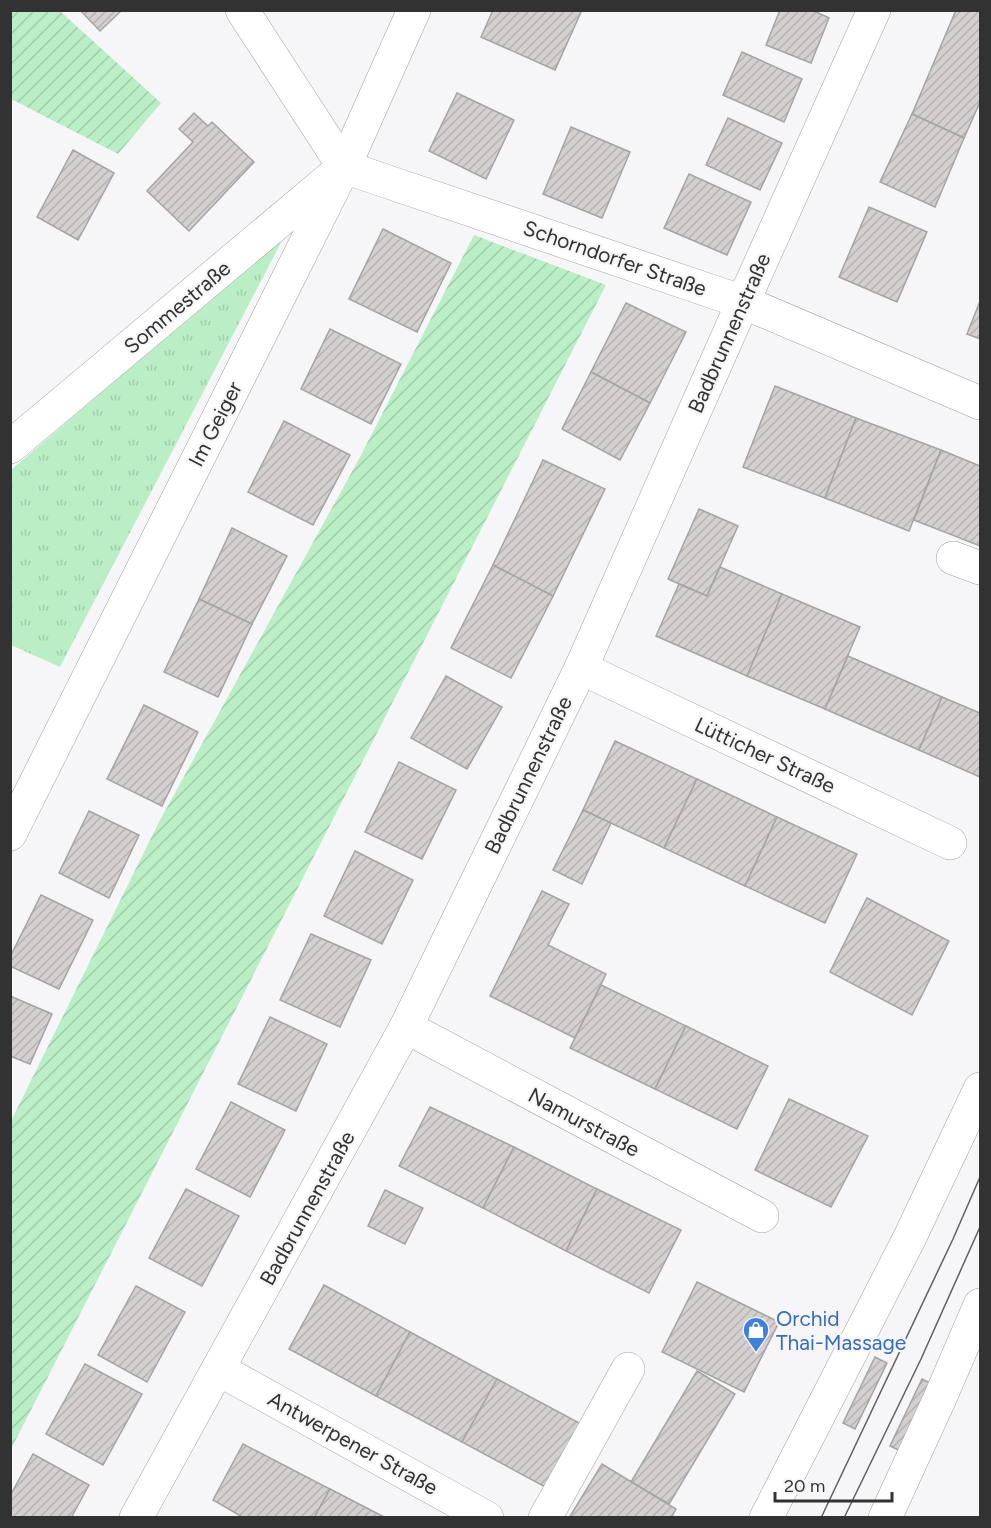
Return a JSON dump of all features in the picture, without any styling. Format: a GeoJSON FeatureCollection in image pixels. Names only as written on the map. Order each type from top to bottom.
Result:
{"type":"FeatureCollection","features":[{"type":"Feature","properties":{"kind":"street"},"geometry":{"type":"LineString","coordinates":[[242,10],[344,167]]}},
{"type":"Feature","properties":{"kind":"street","name":"Im Geiger"},"geometry":{"type":"LineString","coordinates":[[10,834],[344,167],[414,10]]}},
{"type":"Feature","properties":{"kind":"street","name":"Badbrunnenstraße"},"geometry":{"type":"LineString","coordinates":[[136,1518],[406,1027],[581,668],[874,10]]}},
{"type":"Feature","properties":{"kind":"street","name":"Schorndorfer Straße"},"geometry":{"type":"LineString","coordinates":[[344,167],[743,302],[981,403]]}},
{"type":"Feature","properties":{"kind":"street","name":"Sommestraße"},"geometry":{"type":"LineString","coordinates":[[10,447],[344,167]]}},
{"type":"Feature","properties":{"kind":"street","name":"Lütticher Straße"},"geometry":{"type":"LineString","coordinates":[[581,668],[950,843]]}},
{"type":"Feature","properties":{"kind":"street","name":"Namurstraße"},"geometry":{"type":"LineString","coordinates":[[406,1027],[762,1216]]}},
{"type":"Feature","properties":{"kind":"street"},"geometry":{"type":"LineString","coordinates":[[766,1518],[910,1237],[981,1089]]}},
{"type":"Feature","properties":{"kind":"street"},"geometry":{"type":"LineString","coordinates":[[885,1518],[981,1305]]}},
{"type":"Feature","properties":{"kind":"street","name":"Antwerpener Straße"},"geometry":{"type":"LineString","coordinates":[[218,1369],[487,1518]]}},
{"type":"Feature","properties":{"kind":"street"},"geometry":{"type":"LineString","coordinates":[[545,1518],[628,1369]]}},
{"type":"Feature","properties":{"kind":"green space"},"geometry":{"type":"Polygon","coordinates":[[[10,11],[60,11],[161,103],[118,154],[11,99],[10,11]]]}},
{"type":"Feature","properties":{"kind":"green space"},"geometry":{"type":"Polygon","coordinates":[[[286,233],[60,667],[11,645],[10,471],[286,233]]]}},
{"type":"Feature","properties":{"kind":"green space"},"geometry":{"type":"Polygon","coordinates":[[[474,235],[606,285],[11,1449],[11,1121],[159,822],[360,457],[474,235]]]}},
{"type":"Feature","properties":{"kind":"building"},"geometry":{"type":"Polygon","coordinates":[[[80,10],[122,10],[100,31],[80,10]]]}},
{"type":"Feature","properties":{"kind":"building"},"geometry":{"type":"Polygon","coordinates":[[[493,10],[582,10],[555,70],[481,37],[493,10]]]}},
{"type":"Feature","properties":{"kind":"building"},"geometry":{"type":"Polygon","coordinates":[[[780,10],[812,10],[829,18],[811,63],[766,45],[780,10]]]}},
{"type":"Feature","properties":{"kind":"building"},"geometry":{"type":"Polygon","coordinates":[[[956,10],[980,11],[980,102],[964,138],[912,114],[956,10]]]}},
{"type":"Feature","properties":{"kind":"building"},"geometry":{"type":"Polygon","coordinates":[[[742,52],[802,79],[784,122],[723,95],[742,52]]]}},
{"type":"Feature","properties":{"kind":"building"},"geometry":{"type":"Polygon","coordinates":[[[457,93],[514,120],[486,179],[429,151],[457,93]]]}},
{"type":"Feature","properties":{"kind":"building"},"geometry":{"type":"Polygon","coordinates":[[[194,113],[208,126],[212,122],[254,162],[189,231],[147,191],[193,142],[179,129],[194,113]]]}},
{"type":"Feature","properties":{"kind":"building"},"geometry":{"type":"Polygon","coordinates":[[[912,114],[964,138],[935,207],[880,182],[912,114]]]}},
{"type":"Feature","properties":{"kind":"building"},"geometry":{"type":"Polygon","coordinates":[[[728,118],[782,143],[760,190],[706,165],[728,118]]]}},
{"type":"Feature","properties":{"kind":"building"},"geometry":{"type":"Polygon","coordinates":[[[571,127],[630,152],[602,218],[543,194],[571,127]]]}},
{"type":"Feature","properties":{"kind":"building"},"geometry":{"type":"Polygon","coordinates":[[[73,150],[114,173],[78,240],[37,217],[73,150]]]}},
{"type":"Feature","properties":{"kind":"building"},"geometry":{"type":"Polygon","coordinates":[[[689,174],[751,202],[727,255],[664,228],[689,174]]]}},
{"type":"Feature","properties":{"kind":"building"},"geometry":{"type":"Polygon","coordinates":[[[869,207],[927,232],[897,302],[839,277],[869,207]]]}},
{"type":"Feature","properties":{"kind":"building"},"geometry":{"type":"Polygon","coordinates":[[[383,229],[451,263],[417,332],[349,299],[383,229]]]}},
{"type":"Feature","properties":{"kind":"building"},"geometry":{"type":"Polygon","coordinates":[[[980,301],[980,339],[967,334],[980,301]]]}},
{"type":"Feature","properties":{"kind":"building"},"geometry":{"type":"Polygon","coordinates":[[[626,303],[686,332],[650,403],[591,372],[626,303]]]}},
{"type":"Feature","properties":{"kind":"building"},"geometry":{"type":"Polygon","coordinates":[[[330,329],[401,364],[371,424],[301,389],[330,329]]]}},
{"type":"Feature","properties":{"kind":"building"},"geometry":{"type":"Polygon","coordinates":[[[591,372],[650,403],[620,460],[562,429],[591,372]]]}},
{"type":"Feature","properties":{"kind":"building"},"geometry":{"type":"Polygon","coordinates":[[[775,386],[856,418],[825,498],[743,467],[775,386]]]}},
{"type":"Feature","properties":{"kind":"building"},"geometry":{"type":"Polygon","coordinates":[[[856,418],[941,450],[909,531],[825,498],[856,418]]]}},
{"type":"Feature","properties":{"kind":"building"},"geometry":{"type":"Polygon","coordinates":[[[284,421],[350,455],[313,525],[248,492],[284,421]]]}},
{"type":"Feature","properties":{"kind":"building"},"geometry":{"type":"Polygon","coordinates":[[[941,450],[980,466],[980,546],[914,520],[941,450]]]}},
{"type":"Feature","properties":{"kind":"building"},"geometry":{"type":"Polygon","coordinates":[[[543,460],[605,489],[553,596],[493,565],[543,460]]]}},
{"type":"Feature","properties":{"kind":"building"},"geometry":{"type":"Polygon","coordinates":[[[699,509],[738,526],[707,596],[668,579],[699,509]]]}},
{"type":"Feature","properties":{"kind":"building"},"geometry":{"type":"Polygon","coordinates":[[[232,528],[287,556],[252,624],[199,599],[232,528]]]}},
{"type":"Feature","properties":{"kind":"building"},"geometry":{"type":"Polygon","coordinates":[[[493,565],[553,596],[511,678],[451,648],[493,565]]]}},
{"type":"Feature","properties":{"kind":"building"},"geometry":{"type":"Polygon","coordinates":[[[720,567],[782,594],[747,676],[656,636],[679,584],[707,596],[720,567]]]}},
{"type":"Feature","properties":{"kind":"building"},"geometry":{"type":"Polygon","coordinates":[[[782,594],[860,627],[825,709],[747,676],[782,594]]]}},
{"type":"Feature","properties":{"kind":"building"},"geometry":{"type":"Polygon","coordinates":[[[199,599],[252,624],[218,697],[164,672],[199,599]]]}},
{"type":"Feature","properties":{"kind":"building"},"geometry":{"type":"Polygon","coordinates":[[[848,656],[942,697],[919,750],[825,709],[848,656]]]}},
{"type":"Feature","properties":{"kind":"building"},"geometry":{"type":"Polygon","coordinates":[[[446,676],[502,707],[467,769],[411,738],[446,676]]]}},
{"type":"Feature","properties":{"kind":"building"},"geometry":{"type":"Polygon","coordinates":[[[942,697],[980,713],[980,777],[919,750],[942,697]]]}},
{"type":"Feature","properties":{"kind":"building"},"geometry":{"type":"Polygon","coordinates":[[[144,705],[198,732],[162,806],[107,779],[144,705]]]}},
{"type":"Feature","properties":{"kind":"building"},"geometry":{"type":"Polygon","coordinates":[[[615,741],[697,779],[664,848],[583,810],[615,741]]]}},
{"type":"Feature","properties":{"kind":"building"},"geometry":{"type":"Polygon","coordinates":[[[399,762],[456,790],[422,859],[365,832],[399,762]]]}},
{"type":"Feature","properties":{"kind":"building"},"geometry":{"type":"Polygon","coordinates":[[[697,779],[777,817],[745,886],[664,848],[697,779]]]}},
{"type":"Feature","properties":{"kind":"building"},"geometry":{"type":"Polygon","coordinates":[[[583,810],[611,823],[582,884],[553,870],[583,810]]]}},
{"type":"Feature","properties":{"kind":"building"},"geometry":{"type":"Polygon","coordinates":[[[89,811],[139,835],[109,898],[59,873],[89,811]]]}},
{"type":"Feature","properties":{"kind":"building"},"geometry":{"type":"Polygon","coordinates":[[[777,817],[857,854],[825,923],[745,886],[777,817]]]}},
{"type":"Feature","properties":{"kind":"building"},"geometry":{"type":"Polygon","coordinates":[[[355,851],[413,880],[382,944],[324,916],[355,851]]]}},
{"type":"Feature","properties":{"kind":"building"},"geometry":{"type":"Polygon","coordinates":[[[542,891],[569,904],[548,945],[606,974],[575,1038],[490,996],[542,891]]]}},
{"type":"Feature","properties":{"kind":"building"},"geometry":{"type":"Polygon","coordinates":[[[41,895],[93,920],[59,989],[10,966],[10,957],[41,895]]]}},
{"type":"Feature","properties":{"kind":"building"},"geometry":{"type":"Polygon","coordinates":[[[867,898],[949,941],[912,1015],[830,972],[867,898]]]}},
{"type":"Feature","properties":{"kind":"building"},"geometry":{"type":"Polygon","coordinates":[[[311,934],[371,960],[340,1027],[280,1000],[311,934]]]}},
{"type":"Feature","properties":{"kind":"building"},"geometry":{"type":"Polygon","coordinates":[[[601,985],[686,1026],[655,1089],[570,1048],[601,985]]]}},
{"type":"Feature","properties":{"kind":"building"},"geometry":{"type":"Polygon","coordinates":[[[10,996],[52,1014],[30,1064],[10,1056],[10,996]]]}},
{"type":"Feature","properties":{"kind":"building"},"geometry":{"type":"Polygon","coordinates":[[[270,1017],[327,1044],[296,1111],[238,1084],[270,1017]]]}},
{"type":"Feature","properties":{"kind":"building"},"geometry":{"type":"Polygon","coordinates":[[[686,1026],[768,1066],[737,1129],[655,1089],[686,1026]]]}},
{"type":"Feature","properties":{"kind":"building"},"geometry":{"type":"Polygon","coordinates":[[[789,1099],[868,1136],[831,1207],[755,1170],[789,1099]]]}},
{"type":"Feature","properties":{"kind":"building"},"geometry":{"type":"Polygon","coordinates":[[[231,1102],[285,1130],[250,1197],[196,1169],[231,1102]]]}},
{"type":"Feature","properties":{"kind":"building"},"geometry":{"type":"Polygon","coordinates":[[[430,1107],[514,1147],[483,1208],[399,1166],[430,1107]]]}},
{"type":"Feature","properties":{"kind":"building"},"geometry":{"type":"Polygon","coordinates":[[[514,1147],[597,1189],[566,1251],[483,1208],[514,1147]]]}},
{"type":"Feature","properties":{"kind":"building"},"geometry":{"type":"Polygon","coordinates":[[[186,1189],[239,1216],[202,1286],[149,1258],[186,1189]]]}},
{"type":"Feature","properties":{"kind":"building"},"geometry":{"type":"Polygon","coordinates":[[[597,1189],[681,1230],[649,1293],[566,1251],[597,1189]]]}},
{"type":"Feature","properties":{"kind":"building"},"geometry":{"type":"Polygon","coordinates":[[[385,1190],[423,1208],[405,1244],[368,1226],[385,1190]]]}},
{"type":"Feature","properties":{"kind":"building"},"geometry":{"type":"Polygon","coordinates":[[[697,1282],[779,1322],[744,1392],[662,1352],[697,1282]]]}},
{"type":"Feature","properties":{"kind":"building"},"geometry":{"type":"Polygon","coordinates":[[[324,1285],[410,1332],[376,1396],[289,1349],[324,1285]]]}},
{"type":"Feature","properties":{"kind":"building"},"geometry":{"type":"Polygon","coordinates":[[[136,1286],[185,1312],[147,1382],[98,1355],[136,1286]]]}},
{"type":"Feature","properties":{"kind":"building"},"geometry":{"type":"Polygon","coordinates":[[[410,1332],[497,1379],[462,1442],[376,1396],[410,1332]]]}},
{"type":"Feature","properties":{"kind":"building"},"geometry":{"type":"Polygon","coordinates":[[[875,1357],[887,1363],[855,1429],[843,1423],[875,1357]]]}},
{"type":"Feature","properties":{"kind":"building"},"geometry":{"type":"Polygon","coordinates":[[[85,1364],[142,1394],[103,1465],[46,1434],[85,1364]]]}},
{"type":"Feature","properties":{"kind":"building"},"geometry":{"type":"Polygon","coordinates":[[[697,1371],[735,1394],[669,1504],[631,1482],[697,1371]]]}},
{"type":"Feature","properties":{"kind":"building"},"geometry":{"type":"Polygon","coordinates":[[[497,1379],[583,1425],[549,1489],[462,1442],[497,1379]]]}},
{"type":"Feature","properties":{"kind":"building"},"geometry":{"type":"Polygon","coordinates":[[[922,1379],[934,1385],[902,1452],[890,1446],[922,1379]]]}},
{"type":"Feature","properties":{"kind":"building"},"geometry":{"type":"Polygon","coordinates":[[[243,1444],[330,1489],[314,1518],[244,1518],[213,1500],[243,1444]]]}},
{"type":"Feature","properties":{"kind":"building"},"geometry":{"type":"Polygon","coordinates":[[[33,1454],[89,1485],[71,1518],[10,1518],[10,1496],[33,1454]]]}},
{"type":"Feature","properties":{"kind":"building"},"geometry":{"type":"Polygon","coordinates":[[[602,1464],[676,1509],[671,1518],[569,1518],[602,1464]]]}},
{"type":"Feature","properties":{"kind":"building"},"geometry":{"type":"Polygon","coordinates":[[[330,1489],[386,1518],[314,1518],[330,1489]]]}},
{"type":"Feature","properties":{"kind":"tram line"},"geometry":{"type":"LineString","coordinates":[[821,1518],[980,1177]]}},
{"type":"Feature","properties":{"kind":"tram line"},"geometry":{"type":"LineString","coordinates":[[844,1518],[921,1359],[980,1227]]}},
{"type":"Feature","properties":{"kind":"place","name":"Orchid Thai-Massage"},"geometry":{"type":"Point","coordinates":[756,1353]}}]}
